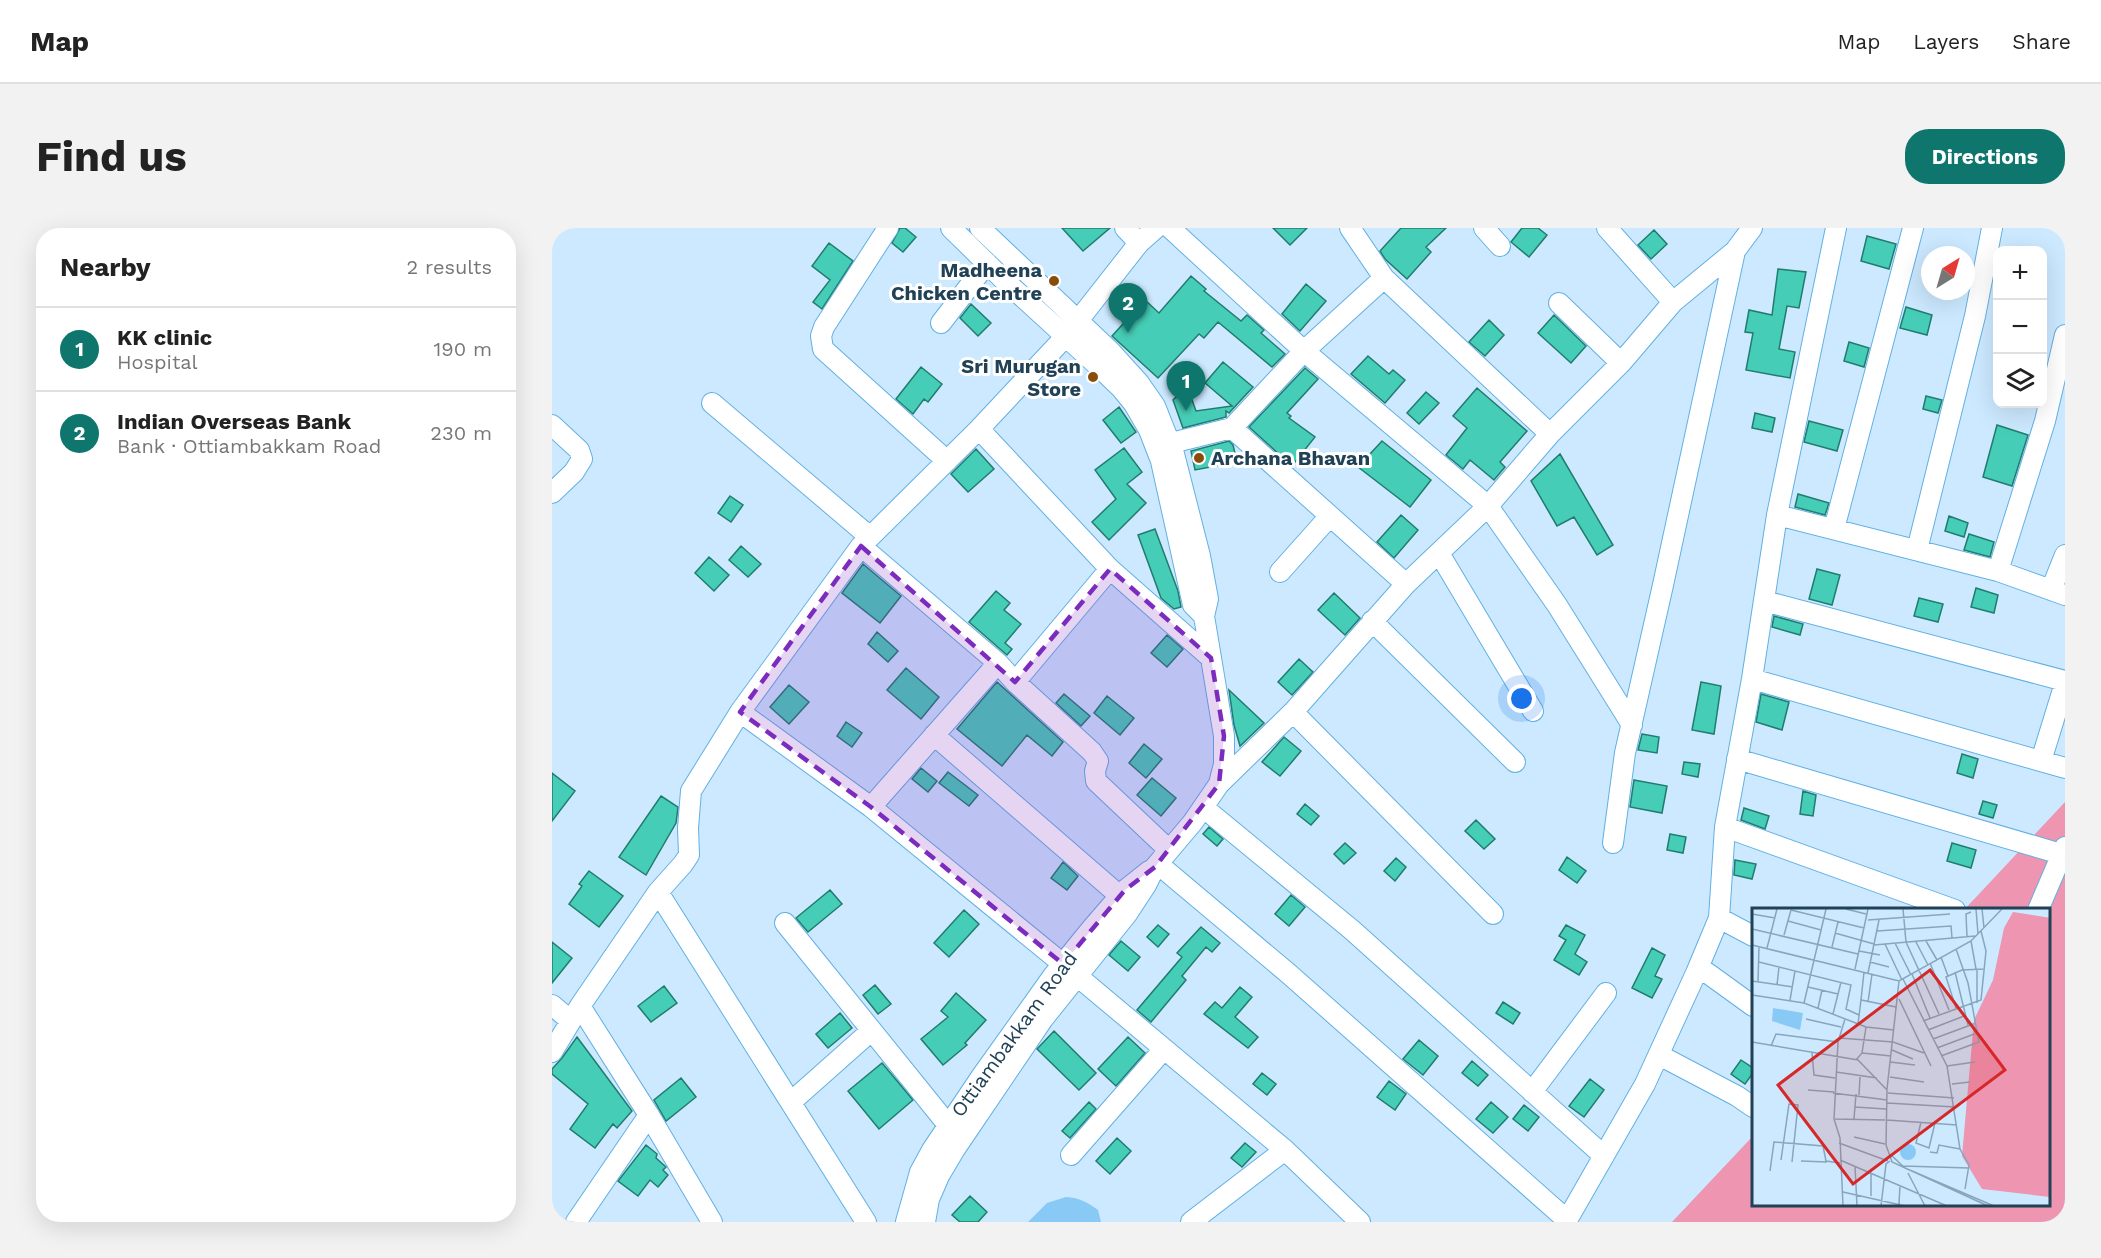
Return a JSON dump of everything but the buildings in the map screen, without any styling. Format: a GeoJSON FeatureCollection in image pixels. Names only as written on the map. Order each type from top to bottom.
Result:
{"type":"FeatureCollection","features":[{"type":"Feature","properties":{"kind":"street"},"geometry":{"type":"LineString","coordinates":[[888,228],[824,327],[821,336],[823,349],[946,461]]}},
{"type":"Feature","properties":{"kind":"street","name":"Ottiambakkam Road"},"geometry":{"type":"LineString","coordinates":[[906,1222],[920,1172],[948,1125],[1070,970],[1120,896],[1160,860],[1204,808],[1219,784],[1224,764],[1224,736],[1204,616],[1208,599],[1204,578],[1185,496],[1163,446],[1155,406],[1139,383],[1110,351],[1072,328],[987,263],[951,228]]}},
{"type":"Feature","properties":{"kind":"street","name":"Ottiambakkam Road"},"geometry":{"type":"LineString","coordinates":[[980,228],[1072,328]]}},
{"type":"Feature","properties":{"kind":"street"},"geometry":{"type":"LineString","coordinates":[[1125,228],[1140,243]]}},
{"type":"Feature","properties":{"kind":"street"},"geometry":{"type":"LineString","coordinates":[[552,1052],[575,1014],[658,892],[689,855],[688,828],[691,791],[740,712],[866,542],[979,429],[1072,328],[1140,243],[1156,228]]}},
{"type":"Feature","properties":{"kind":"street"},"geometry":{"type":"LineString","coordinates":[[1170,228],[1304,351],[1488,506],[1557,605],[1632,725]]}},
{"type":"Feature","properties":{"kind":"street"},"geometry":{"type":"LineString","coordinates":[[1350,228],[1384,278],[1550,434]]}},
{"type":"Feature","properties":{"kind":"street"},"geometry":{"type":"LineString","coordinates":[[1484,228],[1500,246]]}},
{"type":"Feature","properties":{"kind":"street"},"geometry":{"type":"LineString","coordinates":[[1607,228],[1673,302]]}},
{"type":"Feature","properties":{"kind":"street"},"geometry":{"type":"LineString","coordinates":[[1219,784],[1293,712],[1406,584],[1488,506],[1550,434],[1621,363],[1673,302],[1735,251],[1752,228]]}},
{"type":"Feature","properties":{"kind":"street"},"geometry":{"type":"LineString","coordinates":[[712,403],[998,663],[1015,682],[1092,752],[1098,761],[1095,771],[1096,781],[1160,860],[1567,1221],[1645,1084],[1719,918],[1725,828],[1752,679],[1777,515],[1836,228]]}},
{"type":"Feature","properties":{"kind":"street"},"geometry":{"type":"LineString","coordinates":[[1833,529],[1913,228]]}},
{"type":"Feature","properties":{"kind":"street"},"geometry":{"type":"LineString","coordinates":[[1917,550],[1976,316],[1992,228]]}},
{"type":"Feature","properties":{"kind":"street"},"geometry":{"type":"LineString","coordinates":[[1613,843],[1624,753],[1735,251]]}},
{"type":"Feature","properties":{"kind":"street"},"geometry":{"type":"LineString","coordinates":[[941,323],[987,263]]}},
{"type":"Feature","properties":{"kind":"street"},"geometry":{"type":"LineString","coordinates":[[1163,446],[1232,428],[1304,351],[1384,278]]}},
{"type":"Feature","properties":{"kind":"street"},"geometry":{"type":"LineString","coordinates":[[1559,303],[1621,363]]}},
{"type":"Feature","properties":{"kind":"street"},"geometry":{"type":"LineString","coordinates":[[1998,572],[2045,422],[2065,335]]}},
{"type":"Feature","properties":{"kind":"street"},"geometry":{"type":"LineString","coordinates":[[552,425],[579,450],[582,459],[574,472],[552,493]]}},
{"type":"Feature","properties":{"kind":"street"},"geometry":{"type":"LineString","coordinates":[[1232,428],[1406,584]]}},
{"type":"Feature","properties":{"kind":"street"},"geometry":{"type":"LineString","coordinates":[[979,429],[1110,569],[1211,658]]}},
{"type":"Feature","properties":{"kind":"street"},"geometry":{"type":"LineString","coordinates":[[1777,515],[1998,572],[2058,592],[2065,555]]}},
{"type":"Feature","properties":{"kind":"street"},"geometry":{"type":"LineString","coordinates":[[1280,572],[1330,516]]}},
{"type":"Feature","properties":{"kind":"street"},"geometry":{"type":"LineString","coordinates":[[1439,553],[1533,711]]}},
{"type":"Feature","properties":{"kind":"street"},"geometry":{"type":"LineString","coordinates":[[1015,682],[1110,569]]}},
{"type":"Feature","properties":{"kind":"street"},"geometry":{"type":"LineString","coordinates":[[1764,601],[2065,682],[2041,761]]}},
{"type":"Feature","properties":{"kind":"street"},"geometry":{"type":"LineString","coordinates":[[1372,621],[1515,762]]}},
{"type":"Feature","properties":{"kind":"street"},"geometry":{"type":"LineString","coordinates":[[871,807],[998,663]]}},
{"type":"Feature","properties":{"kind":"street"},"geometry":{"type":"LineString","coordinates":[[1752,679],[2065,768]]}},
{"type":"Feature","properties":{"kind":"street"},"geometry":{"type":"LineString","coordinates":[[740,712],[871,807],[1070,970],[1285,1150],[1360,1222]]}},
{"type":"Feature","properties":{"kind":"street"},"geometry":{"type":"LineString","coordinates":[[1293,712],[1493,914]]}},
{"type":"Feature","properties":{"kind":"street"},"geometry":{"type":"LineString","coordinates":[[934,735],[1120,896]]}},
{"type":"Feature","properties":{"kind":"street"},"geometry":{"type":"LineString","coordinates":[[1737,759],[2063,851],[2039,908]]}},
{"type":"Feature","properties":{"kind":"street"},"geometry":{"type":"LineString","coordinates":[[1204,808],[1352,930],[1604,1156]]}},
{"type":"Feature","properties":{"kind":"street"},"geometry":{"type":"LineString","coordinates":[[1725,828],[1949,908]]}},
{"type":"Feature","properties":{"kind":"street","name":"Ottiambakkam Road"},"geometry":{"type":"LineString","coordinates":[[925,1222],[930,1199],[939,1176],[1043,1018],[1070,970],[1127,914],[1160,860]]}},
{"type":"Feature","properties":{"kind":"street"},"geometry":{"type":"LineString","coordinates":[[658,892],[866,1222]]}},
{"type":"Feature","properties":{"kind":"street"},"geometry":{"type":"LineString","coordinates":[[1719,918],[1752,935]]}},
{"type":"Feature","properties":{"kind":"street"},"geometry":{"type":"LineString","coordinates":[[785,923],[948,1125]]}},
{"type":"Feature","properties":{"kind":"street"},"geometry":{"type":"LineString","coordinates":[[1699,967],[1752,1005]]}},
{"type":"Feature","properties":{"kind":"street"},"geometry":{"type":"LineString","coordinates":[[1532,1092],[1606,993]]}},
{"type":"Feature","properties":{"kind":"street"},"geometry":{"type":"LineString","coordinates":[[552,1005],[575,1014],[649,1115],[712,1222]]}},
{"type":"Feature","properties":{"kind":"street"},"geometry":{"type":"LineString","coordinates":[[791,1102],[871,1031]]}},
{"type":"Feature","properties":{"kind":"street"},"geometry":{"type":"LineString","coordinates":[[1071,1155],[1164,1049]]}},
{"type":"Feature","properties":{"kind":"street"},"geometry":{"type":"LineString","coordinates":[[1659,1055],[1752,1106]]}},
{"type":"Feature","properties":{"kind":"street"},"geometry":{"type":"LineString","coordinates":[[576,1222],[649,1115]]}},
{"type":"Feature","properties":{"kind":"street"},"geometry":{"type":"LineString","coordinates":[[1191,1222],[1285,1150]]}},
{"type":"Feature","properties":{"kind":"highlighted area"},"geometry":{"type":"Polygon","coordinates":[[[861,546],[1015,682],[1110,569],[1211,658],[1224,736],[1219,784],[1155,867],[1125,890],[1063,964],[871,807],[740,712],[861,546]]]}},
{"type":"Feature","properties":{"kind":"shaded area"},"geometry":{"type":"Polygon","coordinates":[[[2065,802],[2065,1222],[1672,1222],[1752,1137],[1752,1207],[2050,1207],[2050,908],[1966,908],[2065,802]]]}},
{"type":"Feature","properties":{"kind":"water"},"geometry":{"type":"Polygon","coordinates":[[[1066,1197],[1083,1201],[1098,1210],[1101,1222],[1028,1222],[1047,1203],[1066,1197]]]}},
{"type":"Feature","properties":{"kind":"place","name":"Madheena Chicken Centre"},"geometry":{"type":"Point","coordinates":[1054,281]}},
{"type":"Feature","properties":{"kind":"place","name":"Indian Overseas Bank"},"geometry":{"type":"Point","coordinates":[1128,333]}},
{"type":"Feature","properties":{"kind":"place","name":"Sri Murugan Store"},"geometry":{"type":"Point","coordinates":[1093,377]}},
{"type":"Feature","properties":{"kind":"place","name":"KK clinic"},"geometry":{"type":"Point","coordinates":[1186,411]}},
{"type":"Feature","properties":{"kind":"place","name":"Archana Bhavan"},"geometry":{"type":"Point","coordinates":[1199,458]}}]}
